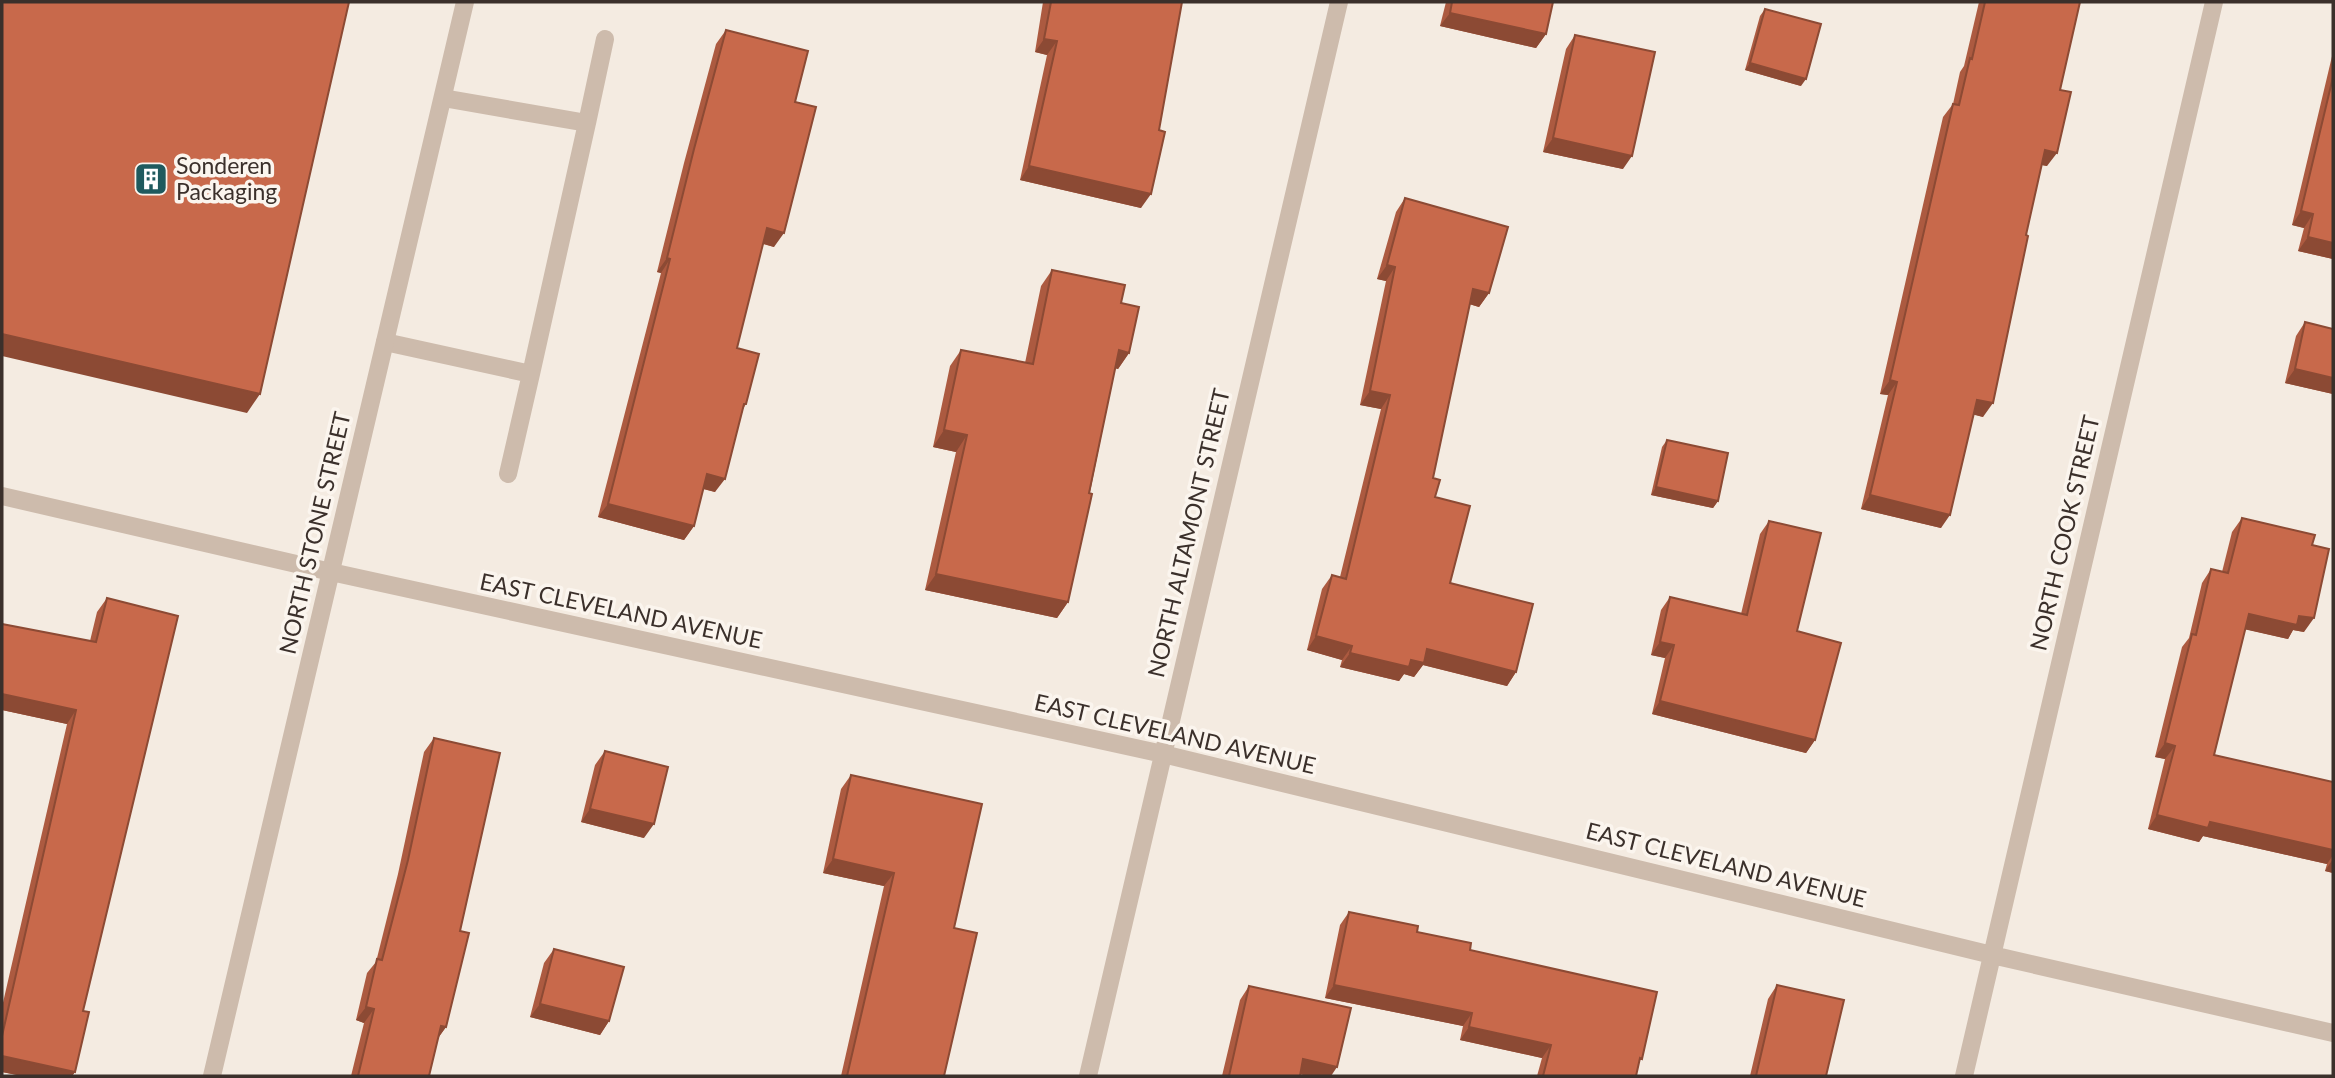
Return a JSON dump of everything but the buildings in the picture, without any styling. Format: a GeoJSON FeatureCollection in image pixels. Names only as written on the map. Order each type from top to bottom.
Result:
{"type":"FeatureCollection","features":[{"type":"Feature","properties":{"kind":"street","name":"NORTH STONE STREET"},"geometry":{"type":"LineString","coordinates":[[212,1076],[465,2]]}},
{"type":"Feature","properties":{"kind":"street","name":"NORTH ALTAMONT STREET"},"geometry":{"type":"LineString","coordinates":[[1088,1076],[1339,2]]}},
{"type":"Feature","properties":{"kind":"street","name":"NORTH COOK STREET"},"geometry":{"type":"LineString","coordinates":[[1964,1076],[2214,2]]}},
{"type":"Feature","properties":{"kind":"street"},"geometry":{"type":"LineString","coordinates":[[508,474],[605,39]]}},
{"type":"Feature","properties":{"kind":"street"},"geometry":{"type":"LineString","coordinates":[[443,98],[587,123]]}},
{"type":"Feature","properties":{"kind":"street"},"geometry":{"type":"LineString","coordinates":[[385,342],[531,373]]}},
{"type":"Feature","properties":{"kind":"street","name":"EAST CLEVELAND AVENUE"},"geometry":{"type":"LineString","coordinates":[[2,496],[331,572],[1163,754],[1992,955],[2333,1033]]}},
{"type":"Feature","properties":{"kind":"place","name":"Sonderen Packaging"},"geometry":{"type":"Point","coordinates":[151,179]}}]}
